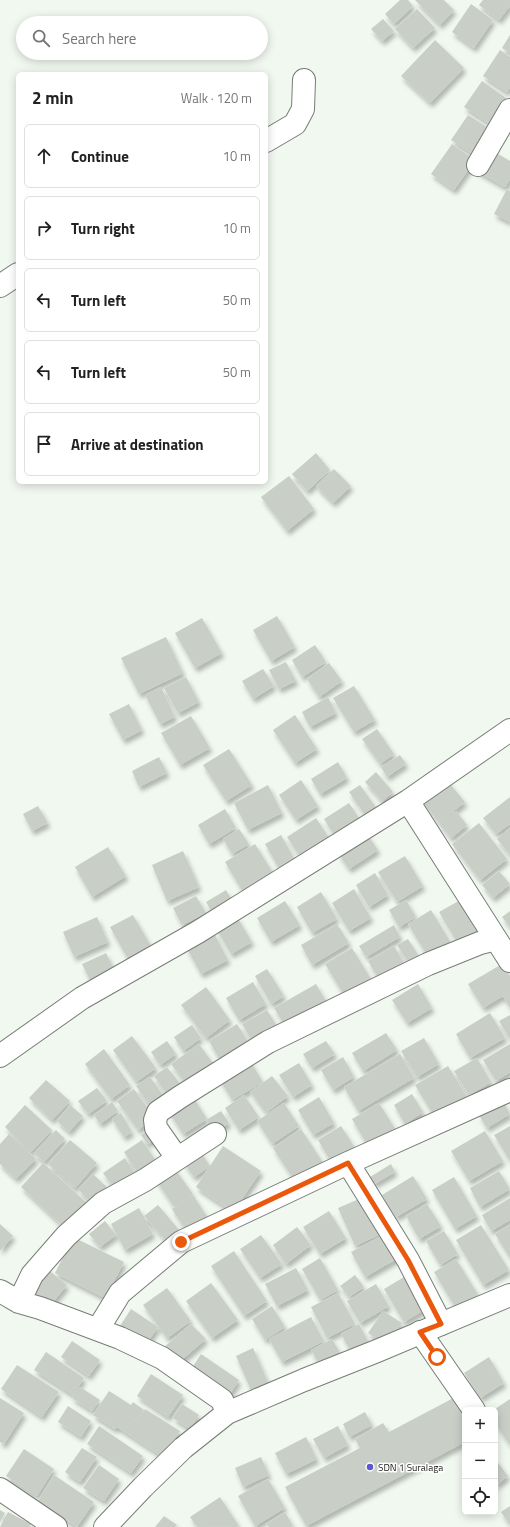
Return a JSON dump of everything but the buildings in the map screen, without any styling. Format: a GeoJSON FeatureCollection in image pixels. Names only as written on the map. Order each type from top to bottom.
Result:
{"type":"FeatureCollection","features":[{"type":"Feature","properties":{"kind":"street"},"geometry":{"type":"LineString","coordinates":[[268,140],[295,124],[303,109],[304,80]]}},
{"type":"Feature","properties":{"kind":"street"},"geometry":{"type":"LineString","coordinates":[[478,165],[510,110]]}},
{"type":"Feature","properties":{"kind":"street"},"geometry":{"type":"LineString","coordinates":[[0,286],[16,275]]}},
{"type":"Feature","properties":{"kind":"street"},"geometry":{"type":"LineString","coordinates":[[0,1056],[82,998],[198,932],[408,801],[510,730]]}},
{"type":"Feature","properties":{"kind":"street"},"geometry":{"type":"LineString","coordinates":[[408,801],[510,961]]}},
{"type":"Feature","properties":{"kind":"street"},"geometry":{"type":"LineString","coordinates":[[177,1158],[156,1128],[155,1120],[158,1112],[268,1042],[428,964],[480,943],[496,939]]}},
{"type":"Feature","properties":{"kind":"street"},"geometry":{"type":"LineString","coordinates":[[98,1329],[120,1293],[181,1242],[348,1163],[510,1090]]}},
{"type":"Feature","properties":{"kind":"street"},"geometry":{"type":"LineString","coordinates":[[215,1134],[145,1180],[103,1203],[66,1236],[32,1275],[9,1297],[98,1329],[162,1358],[222,1400],[227,1414]]}},
{"type":"Feature","properties":{"kind":"street"},"geometry":{"type":"LineString","coordinates":[[348,1163],[408,1260],[441,1324]]}},
{"type":"Feature","properties":{"kind":"street"},"geometry":{"type":"LineString","coordinates":[[105,1527],[183,1448],[227,1414],[510,1295]]}},
{"type":"Feature","properties":{"kind":"street"},"geometry":{"type":"LineString","coordinates":[[420,1332],[472,1407]]}},
{"type":"Feature","properties":{"kind":"street"},"geometry":{"type":"LineString","coordinates":[[0,1489],[56,1527]]}},
{"type":"Feature","properties":{"kind":"place","name":"SDN 1 Suralaga"},"geometry":{"type":"Point","coordinates":[370,1467]}},
{"type":"Feature","properties":{"kind":"route"},"geometry":{"type":"LineString","coordinates":[[181,1242],[348,1163],[408,1260],[441,1324],[420,1332],[437,1357]]}}]}
